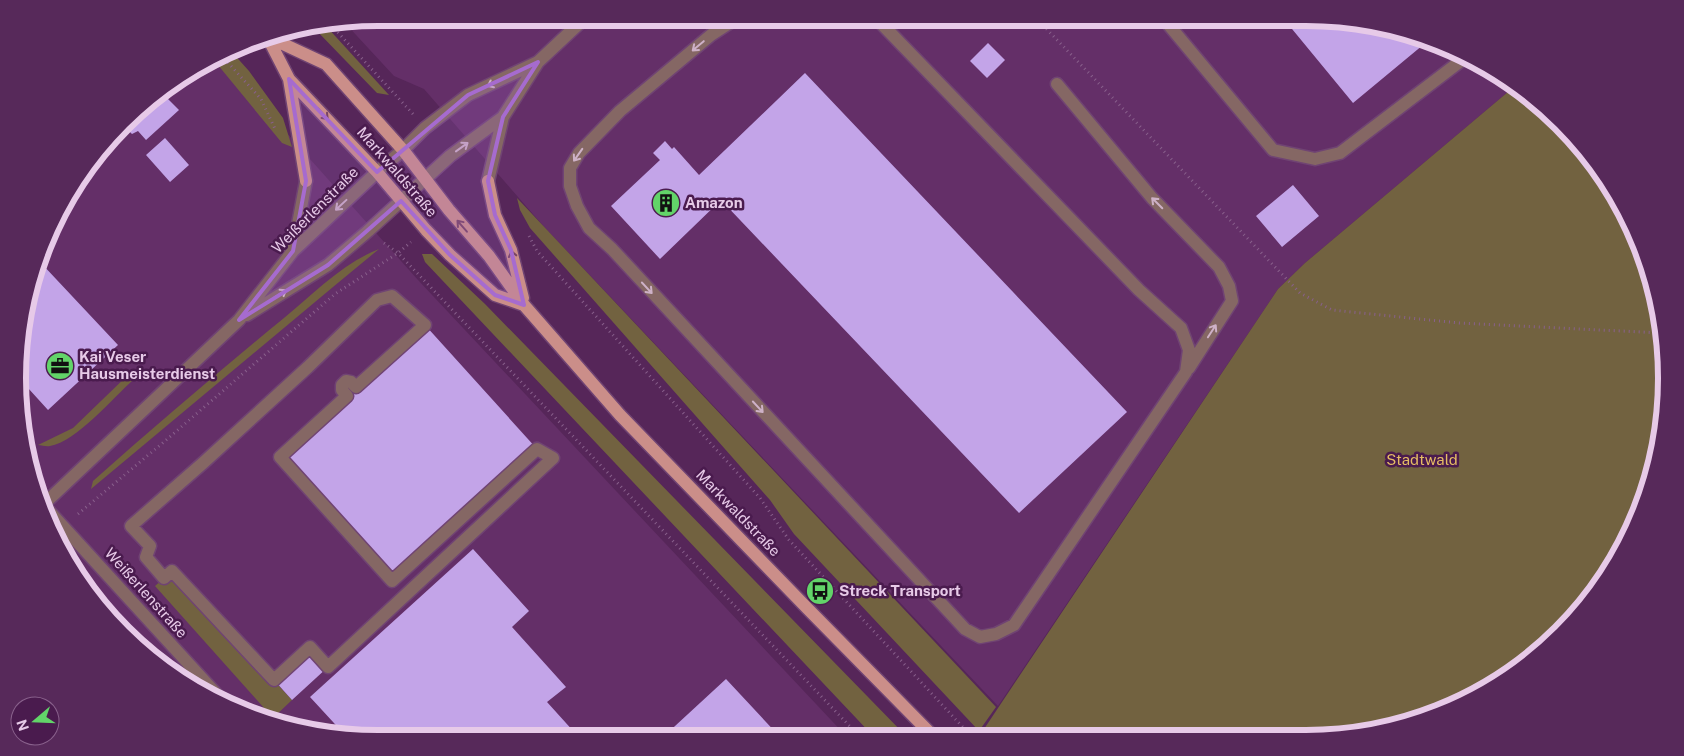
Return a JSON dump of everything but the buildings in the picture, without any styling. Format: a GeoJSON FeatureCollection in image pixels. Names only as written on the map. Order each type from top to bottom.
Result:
{"type":"FeatureCollection","features":[{"type":"Feature","properties":{"kind":"main road","name":"Markwaldstraße"},"geometry":{"type":"LineString","coordinates":[[278,41],[326,64],[403,150],[449,210],[489,256],[524,305],[620,415],[927,730]]}},
{"type":"Feature","properties":{"kind":"main road","name":"Markwaldstraße"},"geometry":{"type":"LineString","coordinates":[[271,43],[289,79],[377,172],[426,230],[450,255],[495,295],[524,305]]}},
{"type":"Feature","properties":{"kind":"main road"},"geometry":{"type":"LineString","coordinates":[[289,79],[306,181]]}},
{"type":"Feature","properties":{"kind":"main road"},"geometry":{"type":"LineString","coordinates":[[488,181],[495,215],[511,250],[524,305]]}},
{"type":"Feature","properties":{"kind":"street"},"geometry":{"type":"LineString","coordinates":[[488,181],[503,117],[538,62],[576,26]]}},
{"type":"Feature","properties":{"kind":"street"},"geometry":{"type":"LineString","coordinates":[[725,26],[711,35],[620,111],[579,153],[570,168],[570,186],[577,206],[589,228],[612,249],[964,629],[980,637],[996,634],[1014,625],[1232,301],[1229,286],[1219,266],[1152,198],[1057,84]]}},
{"type":"Feature","properties":{"kind":"street"},"geometry":{"type":"LineString","coordinates":[[884,26],[1139,290],[1181,328],[1189,350],[1186,372]]}},
{"type":"Feature","properties":{"kind":"street"},"geometry":{"type":"LineString","coordinates":[[1171,26],[1273,150],[1315,159],[1340,153],[1460,62]]}},
{"type":"Feature","properties":{"kind":"street","name":"Weißerlenstraße"},"geometry":{"type":"LineString","coordinates":[[49,501],[239,320],[293,251],[426,128],[468,95],[538,62]]}},
{"type":"Feature","properties":{"kind":"street","name":"Weißerlenstraße"},"geometry":{"type":"LineString","coordinates":[[239,320],[328,265],[450,156],[503,117]]}},
{"type":"Feature","properties":{"kind":"street"},"geometry":{"type":"LineString","coordinates":[[293,251],[306,181]]}},
{"type":"Feature","properties":{"kind":"street"},"geometry":{"type":"LineString","coordinates":[[392,296],[425,325],[356,387],[351,382],[346,381],[342,385],[342,390],[347,396],[280,457],[392,581],[537,449],[552,458],[328,667],[310,647],[274,680],[172,571],[164,578],[146,557],[150,546],[131,526],[301,374],[377,300],[392,296]]}},
{"type":"Feature","properties":{"kind":"street","name":"Weißerlenstraße"},"geometry":{"type":"LineString","coordinates":[[56,519],[210,687]]}},
{"type":"Feature","properties":{"kind":"path"},"geometry":{"type":"LineString","coordinates":[[1044,26],[1300,293],[1332,310],[1459,323],[1655,334]]}},
{"type":"Feature","properties":{"kind":"path"},"geometry":{"type":"LineString","coordinates":[[525,229],[537,251],[760,498],[789,540],[965,730]]}},
{"type":"Feature","properties":{"kind":"path"},"geometry":{"type":"LineString","coordinates":[[63,527],[335,294],[398,253],[426,230]]}},
{"type":"Feature","properties":{"kind":"path"},"geometry":{"type":"LineString","coordinates":[[398,253],[853,730]]}},
{"type":"Feature","properties":{"kind":"highlighted area"},"geometry":{"type":"Polygon","coordinates":[[[538,62],[503,117],[488,181],[495,215],[511,250],[524,305],[495,295],[450,255],[401,201],[328,265],[239,320],[293,251],[306,181],[289,79],[377,172],[468,95],[538,62]]]}},
{"type":"Feature","properties":{"kind":"shaded area"},"geometry":{"type":"Polygon","coordinates":[[[1329,27],[1375,33],[1419,45],[1441,53],[1482,73],[1509,91],[1305,263],[1278,289],[998,706],[546,229],[424,89],[394,76],[349,28],[1329,27]]]}},
{"type":"Feature","properties":{"kind":"shaded area"},"geometry":{"type":"Polygon","coordinates":[[[224,62],[418,280],[840,730],[378,730],[332,727],[287,718],[243,703],[222,693],[202,683],[164,657],[129,627],[99,592],[73,554],[53,513],[38,469],[29,424],[27,401],[26,378],[29,332],[38,287],[53,243],[63,222],[73,202],[99,164],[129,129],[164,99],[202,73],[224,62]]]}},
{"type":"Feature","properties":{"kind":"green space"},"geometry":{"type":"Polygon","coordinates":[[[329,29],[389,95],[377,93],[317,32],[329,29]]]}},
{"type":"Feature","properties":{"kind":"green space"},"geometry":{"type":"Polygon","coordinates":[[[236,56],[249,71],[283,118],[292,147],[282,143],[218,65],[236,56]]]}},
{"type":"Feature","properties":{"kind":"green space","name":"Stadtwald"},"geometry":{"type":"Polygon","coordinates":[[[1509,91],[1555,129],[1570,146],[1611,202],[1631,243],[1646,287],[1651,309],[1655,332],[1658,378],[1655,424],[1646,469],[1639,491],[1631,513],[1611,554],[1585,592],[1555,627],[1520,657],[1482,683],[1441,703],[1397,718],[1352,727],[1306,730],[983,730],[1278,289],[1305,263],[1509,91]]]}},
{"type":"Feature","properties":{"kind":"green space"},"geometry":{"type":"Polygon","coordinates":[[[517,198],[996,707],[980,730],[794,534],[770,500],[530,228],[520,210],[517,198]]]}},
{"type":"Feature","properties":{"kind":"green space"},"geometry":{"type":"Polygon","coordinates":[[[379,249],[91,489],[93,481],[317,289],[353,262],[379,249]]]}},
{"type":"Feature","properties":{"kind":"green space"},"geometry":{"type":"Polygon","coordinates":[[[422,254],[432,254],[485,304],[900,730],[867,730],[425,262],[422,254]]]}},
{"type":"Feature","properties":{"kind":"green space"},"geometry":{"type":"Polygon","coordinates":[[[131,372],[133,380],[105,408],[71,437],[60,443],[48,446],[38,445],[73,428],[131,372]]]}},
{"type":"Feature","properties":{"kind":"green space"},"geometry":{"type":"Polygon","coordinates":[[[172,571],[292,700],[277,715],[267,712],[155,586],[172,571]]]}},
{"type":"Feature","properties":{"kind":"place","name":"Amazon"},"geometry":{"type":"Point","coordinates":[666,203]}},
{"type":"Feature","properties":{"kind":"place","name":"Kai Veser Hausmeisterdienst"},"geometry":{"type":"Point","coordinates":[60,366]}},
{"type":"Feature","properties":{"kind":"place","name":"Streck Transport"},"geometry":{"type":"Point","coordinates":[820,591]}}]}
